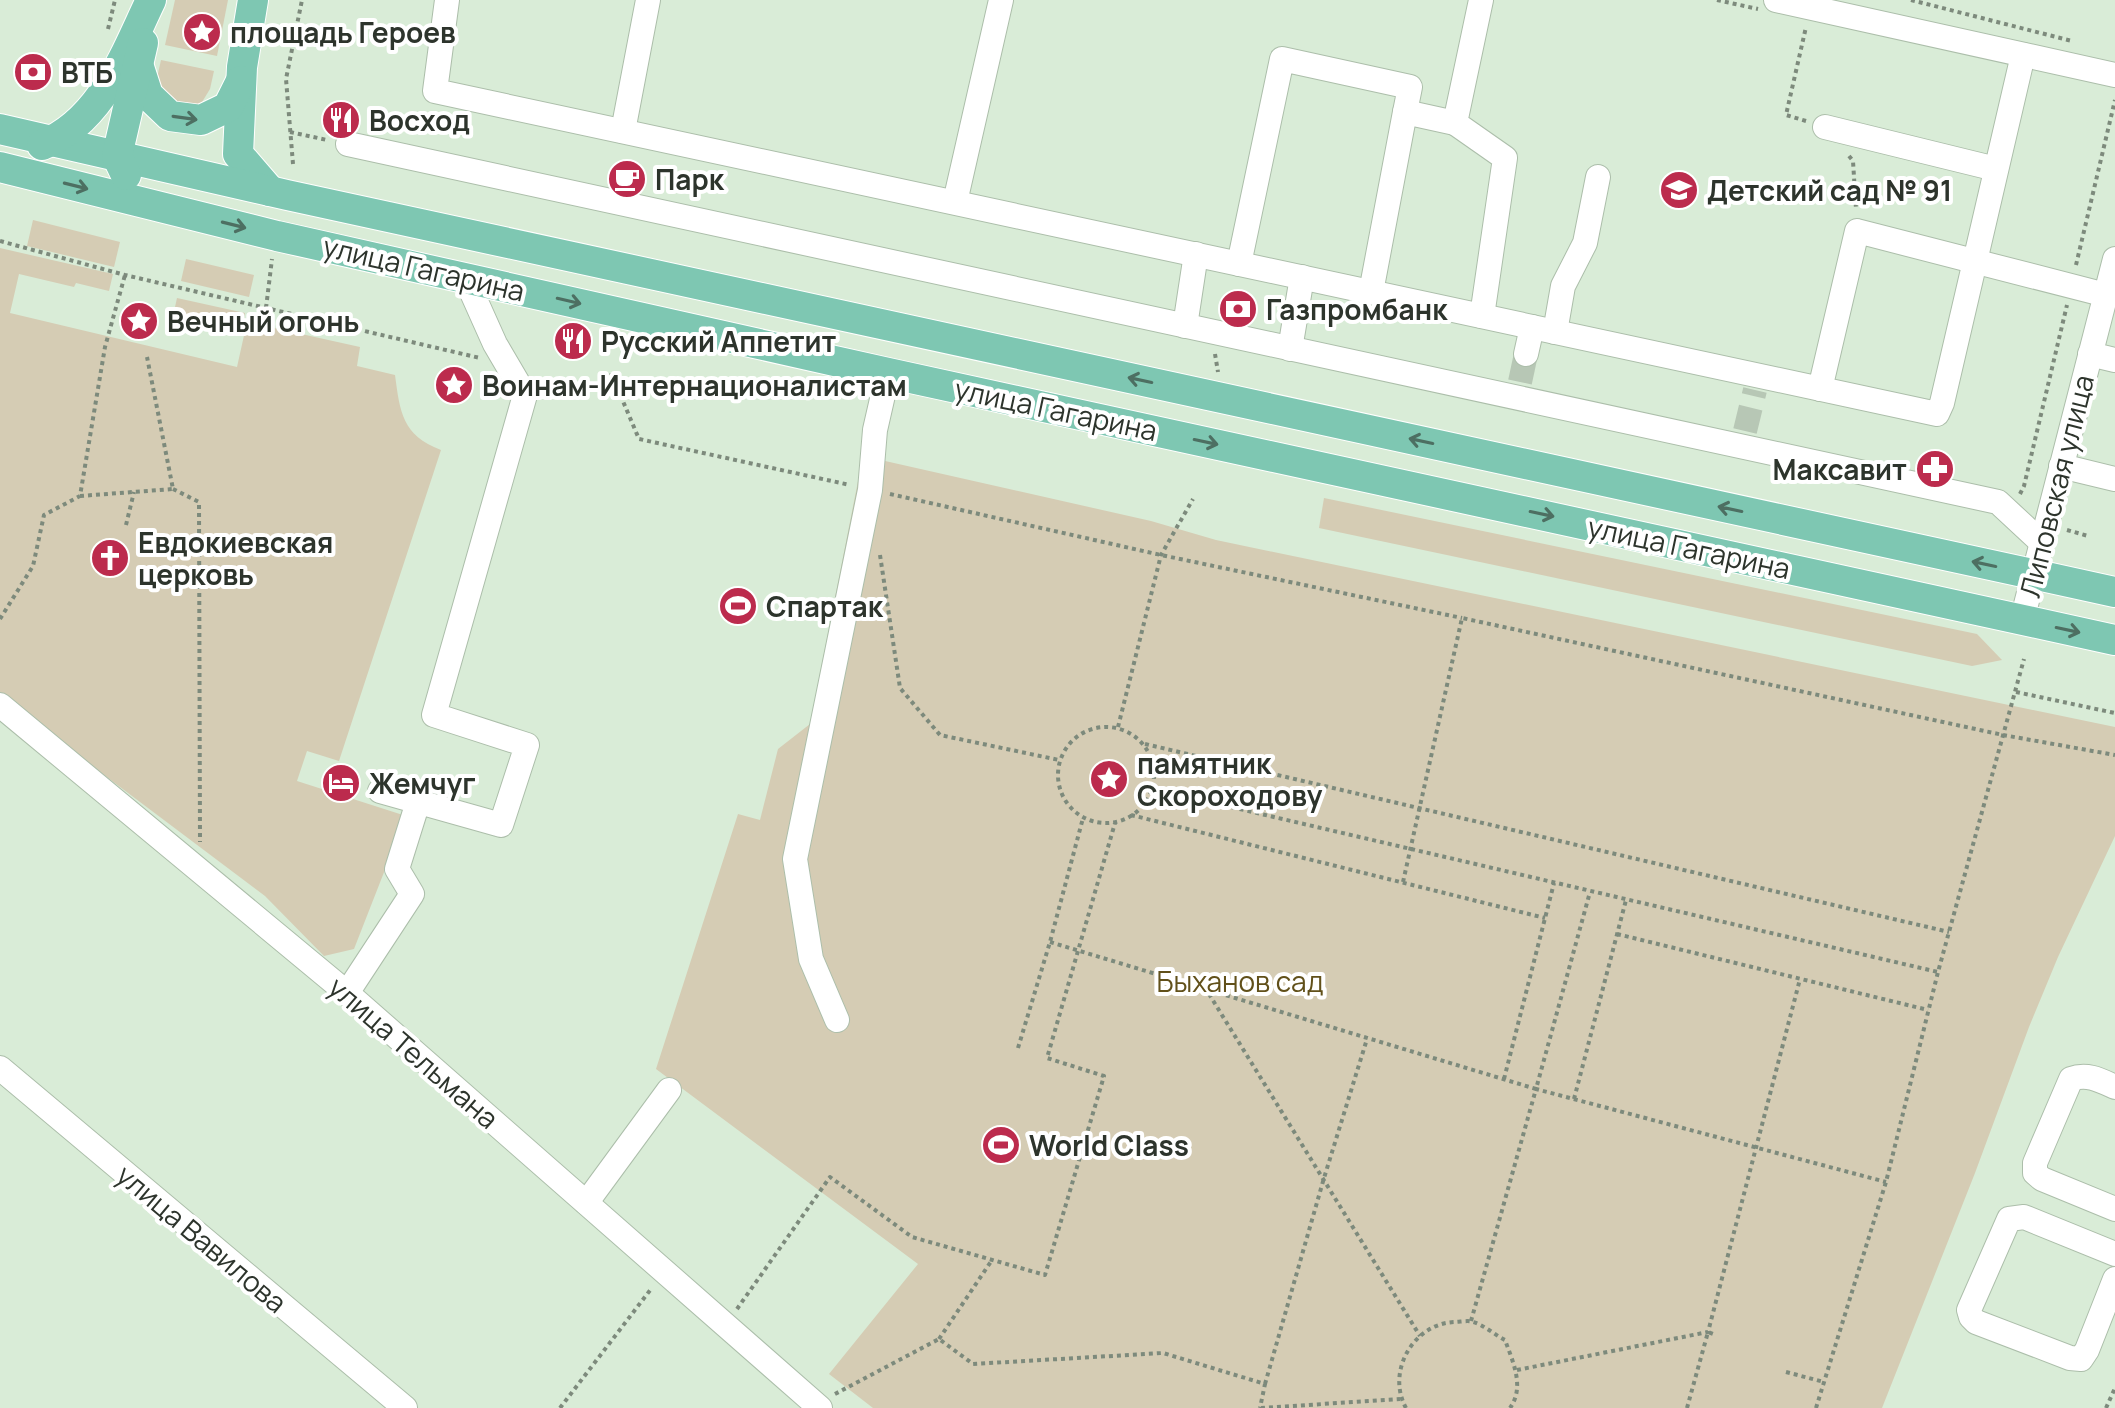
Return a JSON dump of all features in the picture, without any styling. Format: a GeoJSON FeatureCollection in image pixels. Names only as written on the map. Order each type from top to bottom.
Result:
{"type":"FeatureCollection","features":[{"type":"Feature","properties":{"kind":"main road"},"geometry":{"type":"LineString","coordinates":[[152,0],[117,156],[130,183],[158,207]]}},
{"type":"Feature","properties":{"kind":"main road"},"geometry":{"type":"LineString","coordinates":[[0,165],[52,141],[79,122],[108,87],[152,0]]}},
{"type":"Feature","properties":{"kind":"main road"},"geometry":{"type":"LineString","coordinates":[[253,0],[241,79],[238,154],[270,191]]}},
{"type":"Feature","properties":{"kind":"main road"},"geometry":{"type":"LineString","coordinates":[[138,64],[148,95],[170,116],[201,120],[228,107],[241,79]]}},
{"type":"Feature","properties":{"kind":"main road","name":"улица Гагарина"},"geometry":{"type":"LineString","coordinates":[[0,129],[270,191],[2115,592]]}},
{"type":"Feature","properties":{"kind":"main road","name":"улица Гагарина"},"geometry":{"type":"LineString","coordinates":[[0,165],[158,207],[888,373],[2115,640]]}},
{"type":"Feature","properties":{"kind":"main road"},"geometry":{"type":"LineString","coordinates":[[1462,497],[1481,496],[1492,481],[1488,462],[1472,452]]}},
{"type":"Feature","properties":{"kind":"street"},"geometry":{"type":"LineString","coordinates":[[447,0],[435,91],[1543,329],[1757,383],[1820,389],[1937,414],[2023,55]]}},
{"type":"Feature","properties":{"kind":"street"},"geometry":{"type":"LineString","coordinates":[[623,131],[648,0]]}},
{"type":"Feature","properties":{"kind":"street"},"geometry":{"type":"LineString","coordinates":[[955,202],[1001,0]]}},
{"type":"Feature","properties":{"kind":"street"},"geometry":{"type":"LineString","coordinates":[[1455,123],[1481,0]]}},
{"type":"Feature","properties":{"kind":"street"},"geometry":{"type":"LineString","coordinates":[[1776,0],[2115,75]]}},
{"type":"Feature","properties":{"kind":"street"},"geometry":{"type":"LineString","coordinates":[[1239,264],[1282,59],[1410,87],[1371,292]]}},
{"type":"Feature","properties":{"kind":"street"},"geometry":{"type":"LineString","coordinates":[[1405,112],[1455,123],[1505,158],[1482,316]]}},
{"type":"Feature","properties":{"kind":"street"},"geometry":{"type":"LineString","coordinates":[[1825,127],[1996,169]]}},
{"type":"Feature","properties":{"kind":"street"},"geometry":{"type":"LineString","coordinates":[[348,144],[1290,349],[1518,390],[1744,439],[1998,502],[2041,542]]}},
{"type":"Feature","properties":{"kind":"street"},"geometry":{"type":"LineString","coordinates":[[1526,354],[1543,329],[1585,243],[1598,177]]}},
{"type":"Feature","properties":{"kind":"street"},"geometry":{"type":"LineString","coordinates":[[1820,389],[1857,231],[2106,295]]}},
{"type":"Feature","properties":{"kind":"street"},"geometry":{"type":"LineString","coordinates":[[1185,326],[1196,254]]}},
{"type":"Feature","properties":{"kind":"street","name":"Липовская улица"},"geometry":{"type":"LineString","coordinates":[[2022,620],[2115,259]]}},
{"type":"Feature","properties":{"kind":"street"},"geometry":{"type":"LineString","coordinates":[[380,791],[501,825],[527,745],[434,715],[525,395],[495,344],[465,277]]}},
{"type":"Feature","properties":{"kind":"street"},"geometry":{"type":"LineString","coordinates":[[1290,349],[1302,277]]}},
{"type":"Feature","properties":{"kind":"street"},"geometry":{"type":"LineString","coordinates":[[2090,354],[2115,360]]}},
{"type":"Feature","properties":{"kind":"street"},"geometry":{"type":"LineString","coordinates":[[837,1020],[811,959],[795,859],[870,490],[875,430],[888,373]]}},
{"type":"Feature","properties":{"kind":"street"},"geometry":{"type":"LineString","coordinates":[[2061,466],[2115,479]]}},
{"type":"Feature","properties":{"kind":"street","name":"улица Тельмана"},"geometry":{"type":"LineString","coordinates":[[0,705],[347,993],[665,1271],[827,1401]]}},
{"type":"Feature","properties":{"kind":"street"},"geometry":{"type":"LineString","coordinates":[[347,993],[412,894],[397,869],[418,802]]}},
{"type":"Feature","properties":{"kind":"street","name":"улица Вавилова"},"geometry":{"type":"LineString","coordinates":[[0,1068],[405,1408]]}},
{"type":"Feature","properties":{"kind":"street"},"geometry":{"type":"LineString","coordinates":[[2115,1087],[2094,1078],[2081,1076],[2071,1079],[2035,1163],[2035,1173],[2042,1179],[2115,1209]]}},
{"type":"Feature","properties":{"kind":"street"},"geometry":{"type":"LineString","coordinates":[[587,1203],[669,1090]]}},
{"type":"Feature","properties":{"kind":"street"},"geometry":{"type":"LineString","coordinates":[[2115,1254],[2024,1217],[2009,1219],[1969,1310],[1976,1322],[2070,1358],[2081,1359],[2115,1279]]}},
{"type":"Feature","properties":{"kind":"path"},"geometry":{"type":"LineString","coordinates":[[107,35],[115,0]]}},
{"type":"Feature","properties":{"kind":"path"},"geometry":{"type":"LineString","coordinates":[[293,164],[286,79],[302,0]]}},
{"type":"Feature","properties":{"kind":"path"},"geometry":{"type":"LineString","coordinates":[[1911,0],[2086,44]]}},
{"type":"Feature","properties":{"kind":"path"},"geometry":{"type":"LineString","coordinates":[[2010,513],[2024,486],[2115,100]]}},
{"type":"Feature","properties":{"kind":"path"},"geometry":{"type":"LineString","coordinates":[[290,132],[348,144]]}},
{"type":"Feature","properties":{"kind":"path"},"geometry":{"type":"LineString","coordinates":[[0,241],[125,275],[507,364]]}},
{"type":"Feature","properties":{"kind":"path"},"geometry":{"type":"LineString","coordinates":[[266,308],[272,254]]}},
{"type":"Feature","properties":{"kind":"path"},"geometry":{"type":"LineString","coordinates":[[80,496],[105,347],[125,275]]}},
{"type":"Feature","properties":{"kind":"path"},"geometry":{"type":"LineString","coordinates":[[147,357],[173,489]]}},
{"type":"Feature","properties":{"kind":"path"},"geometry":{"type":"LineString","coordinates":[[611,373],[639,439],[1161,555],[2003,735],[2115,755]]}},
{"type":"Feature","properties":{"kind":"path"},"geometry":{"type":"LineString","coordinates":[[0,619],[33,566],[44,515],[80,496],[173,489],[199,502],[200,846]]}},
{"type":"Feature","properties":{"kind":"path"},"geometry":{"type":"LineString","coordinates":[[126,525],[134,492]]}},
{"type":"Feature","properties":{"kind":"path"},"geometry":{"type":"LineString","coordinates":[[1118,727],[1161,555],[1193,499]]}},
{"type":"Feature","properties":{"kind":"path"},"geometry":{"type":"LineString","coordinates":[[2062,529],[2088,536]]}},
{"type":"Feature","properties":{"kind":"path"},"geometry":{"type":"LineString","coordinates":[[879,551],[900,688],[940,735],[1059,760]]}},
{"type":"Feature","properties":{"kind":"path"},"geometry":{"type":"LineString","coordinates":[[1403,882],[1462,618]]}},
{"type":"Feature","properties":{"kind":"path"},"geometry":{"type":"LineString","coordinates":[[1816,1408],[1886,1182],[1938,972],[2024,659]]}},
{"type":"Feature","properties":{"kind":"path"},"geometry":{"type":"LineString","coordinates":[[2015,692],[2115,713]]}},
{"type":"Feature","properties":{"kind":"path"},"geometry":{"type":"LineString","coordinates":[[1092,727],[1118,727],[1145,744],[1154,762],[1154,789],[1138,812],[1115,823],[1097,823],[1083,818],[1064,799],[1058,783],[1059,760],[1072,739],[1092,727]]}},
{"type":"Feature","properties":{"kind":"path"},"geometry":{"type":"LineString","coordinates":[[1145,744],[1949,932]]}},
{"type":"Feature","properties":{"kind":"path"},"geometry":{"type":"LineString","coordinates":[[1154,789],[1938,972]]}},
{"type":"Feature","properties":{"kind":"path"},"geometry":{"type":"LineString","coordinates":[[1131,815],[1545,918]]}},
{"type":"Feature","properties":{"kind":"path"},"geometry":{"type":"LineString","coordinates":[[1018,1048],[1083,818]]}},
{"type":"Feature","properties":{"kind":"path"},"geometry":{"type":"LineString","coordinates":[[736,1311],[830,1177],[912,1237],[1045,1275],[1104,1076],[1047,1058],[1115,823]]}},
{"type":"Feature","properties":{"kind":"path"},"geometry":{"type":"LineString","coordinates":[[1503,1079],[1554,883]]}},
{"type":"Feature","properties":{"kind":"path"},"geometry":{"type":"LineString","coordinates":[[1471,1321],[1590,892]]}},
{"type":"Feature","properties":{"kind":"path"},"geometry":{"type":"LineString","coordinates":[[1574,1099],[1626,900]]}},
{"type":"Feature","properties":{"kind":"path"},"geometry":{"type":"LineString","coordinates":[[1617,934],[1928,1010]]}},
{"type":"Feature","properties":{"kind":"path"},"geometry":{"type":"LineString","coordinates":[[1050,942],[1536,1089],[1886,1182]]}},
{"type":"Feature","properties":{"kind":"path"},"geometry":{"type":"LineString","coordinates":[[1687,1408],[1800,979]]}},
{"type":"Feature","properties":{"kind":"path"},"geometry":{"type":"LineString","coordinates":[[1208,992],[1420,1336]]}},
{"type":"Feature","properties":{"kind":"path"},"geometry":{"type":"LineString","coordinates":[[1367,1039],[1324,1178],[1260,1408],[1400,1399]]}},
{"type":"Feature","properties":{"kind":"path"},"geometry":{"type":"LineString","coordinates":[[827,1401],[939,1339],[992,1260]]}},
{"type":"Feature","properties":{"kind":"path"},"geometry":{"type":"LineString","coordinates":[[560,1408],[665,1271]]}},
{"type":"Feature","properties":{"kind":"path"},"geometry":{"type":"LineString","coordinates":[[1406,1408],[1400,1399],[1398,1382],[1406,1353],[1420,1336],[1441,1323],[1471,1321],[1505,1340],[1517,1370],[1517,1399],[1510,1408]]}},
{"type":"Feature","properties":{"kind":"path"},"geometry":{"type":"LineString","coordinates":[[1517,1370],[1708,1332],[1716,1335]]}},
{"type":"Feature","properties":{"kind":"path"},"geometry":{"type":"LineString","coordinates":[[939,1339],[973,1364],[1163,1353],[1265,1384]]}},
{"type":"Feature","properties":{"kind":"path"},"geometry":{"type":"LineString","coordinates":[[1786,1372],[1824,1382]]}},
{"type":"Feature","properties":{"kind":"path"},"geometry":{"type":"LineString","coordinates":[[2106,1408],[2115,1388]]}},
{"type":"Feature","properties":{"kind":"green space"},"geometry":{"type":"Polygon","coordinates":[[[175,0],[228,0],[217,56],[165,45],[175,0]]]}},
{"type":"Feature","properties":{"kind":"green space"},"geometry":{"type":"Polygon","coordinates":[[[161,60],[214,71],[210,89],[199,107],[183,111],[161,98],[157,78],[161,60]]]}},
{"type":"Feature","properties":{"kind":"green space"},"geometry":{"type":"Polygon","coordinates":[[[33,220],[120,242],[114,267],[27,246],[33,220]]]}},
{"type":"Feature","properties":{"kind":"green space"},"geometry":{"type":"Polygon","coordinates":[[[0,248],[113,274],[109,291],[76,283],[74,287],[19,274],[10,313],[237,367],[247,322],[360,347],[357,366],[395,375],[405,421],[418,437],[441,450],[339,761],[307,751],[297,781],[406,816],[354,949],[324,956],[265,896],[0,695],[0,248]]]}},
{"type":"Feature","properties":{"kind":"green space"},"geometry":{"type":"Polygon","coordinates":[[[186,259],[254,275],[249,297],[181,281],[186,259]]]}},
{"type":"Feature","properties":{"kind":"green space"},"geometry":{"type":"Polygon","coordinates":[[[177,298],[245,313],[241,332],[173,316],[177,298]]]}},
{"type":"Feature","properties":{"kind":"green space","name":"Быханов сад"},"geometry":{"type":"Polygon","coordinates":[[[863,456],[1151,521],[1216,540],[2115,727],[2115,836],[2029,1027],[1882,1408],[873,1408],[829,1374],[918,1264],[656,1069],[738,814],[760,820],[778,749],[810,724],[863,456]]]}},
{"type":"Feature","properties":{"kind":"green space"},"geometry":{"type":"Polygon","coordinates":[[[1324,498],[1977,634],[2002,660],[1972,666],[1319,528],[1324,498]]]}},
{"type":"Feature","properties":{"kind":"tunnel"},"geometry":{"type":"LineString","coordinates":[[1520,382],[1526,354]]}},
{"type":"Feature","properties":{"kind":"tunnel"},"geometry":{"type":"LineString","coordinates":[[1745,431],[1755,390]]}},
{"type":"Feature","properties":{"kind":"place","name":"площадь Героев"},"geometry":{"type":"Point","coordinates":[202,32]}},
{"type":"Feature","properties":{"kind":"place","name":"ВТБ"},"geometry":{"type":"Point","coordinates":[33,72]}},
{"type":"Feature","properties":{"kind":"place","name":"Восход"},"geometry":{"type":"Point","coordinates":[341,120]}},
{"type":"Feature","properties":{"kind":"place","name":"Парк"},"geometry":{"type":"Point","coordinates":[627,179]}},
{"type":"Feature","properties":{"kind":"place","name":"Детский сад № 91"},"geometry":{"type":"Point","coordinates":[1679,190]}},
{"type":"Feature","properties":{"kind":"place","name":"Газпромбанк"},"geometry":{"type":"Point","coordinates":[1238,309]}},
{"type":"Feature","properties":{"kind":"place","name":"Вечный огонь"},"geometry":{"type":"Point","coordinates":[139,321]}},
{"type":"Feature","properties":{"kind":"place","name":"Русский Аппетит"},"geometry":{"type":"Point","coordinates":[573,341]}},
{"type":"Feature","properties":{"kind":"place","name":"Воинам-Интернационалистам"},"geometry":{"type":"Point","coordinates":[454,385]}},
{"type":"Feature","properties":{"kind":"place","name":"Максавит"},"geometry":{"type":"Point","coordinates":[1935,469]}},
{"type":"Feature","properties":{"kind":"place","name":"Евдокиевская церковь"},"geometry":{"type":"Point","coordinates":[110,558]}},
{"type":"Feature","properties":{"kind":"place","name":"Спартак"},"geometry":{"type":"Point","coordinates":[738,606]}},
{"type":"Feature","properties":{"kind":"place","name":"памятник Скороходову"},"geometry":{"type":"Point","coordinates":[1109,779]}},
{"type":"Feature","properties":{"kind":"place","name":"Жемчуг"},"geometry":{"type":"Point","coordinates":[341,783]}},
{"type":"Feature","properties":{"kind":"place","name":"World Class"},"geometry":{"type":"Point","coordinates":[1001,1145]}}]}
